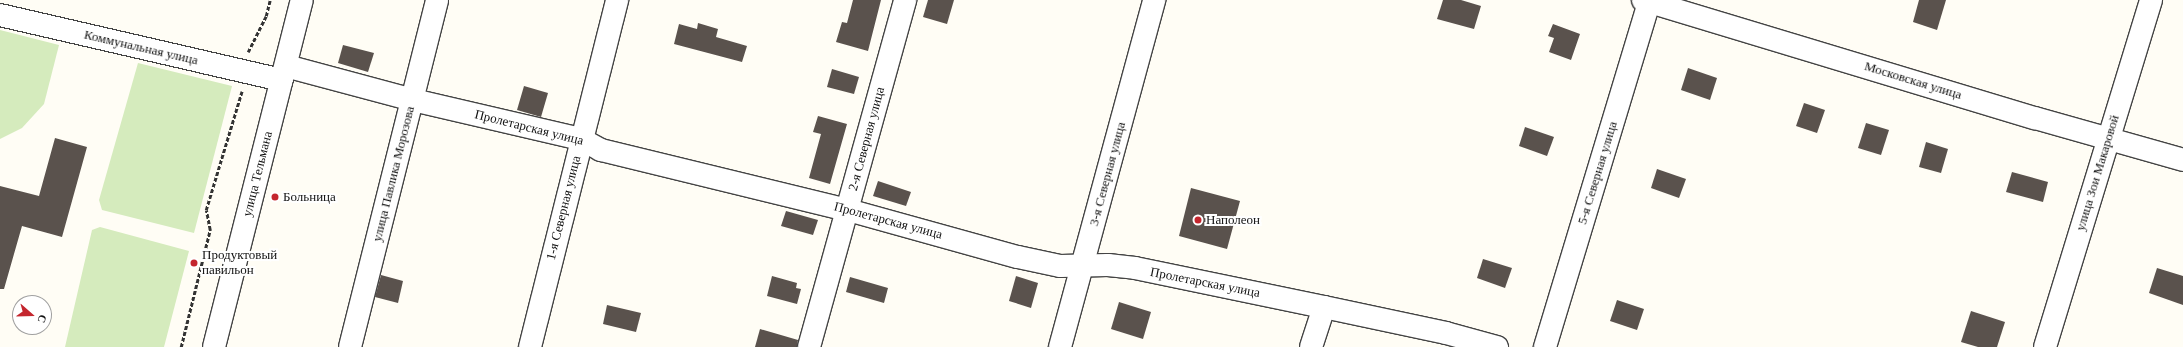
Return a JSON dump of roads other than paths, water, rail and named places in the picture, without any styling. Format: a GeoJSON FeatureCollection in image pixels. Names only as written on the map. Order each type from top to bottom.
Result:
{"type":"FeatureCollection","features":[{"type":"Feature","properties":{"kind":"street","name":"улица Тельмана"},"geometry":{"type":"LineString","coordinates":[[214,347],[302,0]]}},
{"type":"Feature","properties":{"kind":"street","name":"улица Павлика Морозова"},"geometry":{"type":"LineString","coordinates":[[350,347],[437,0]]}},
{"type":"Feature","properties":{"kind":"street","name":"1-я Северная улица"},"geometry":{"type":"LineString","coordinates":[[530,347],[617,0]]}},
{"type":"Feature","properties":{"kind":"street","name":"2-я Северная улица"},"geometry":{"type":"LineString","coordinates":[[809,347],[905,0]]}},
{"type":"Feature","properties":{"kind":"street","name":"3-я Северная улица"},"geometry":{"type":"LineString","coordinates":[[1060,347],[1083,267],[1154,0]]}},
{"type":"Feature","properties":{"kind":"street","name":"улица Зои Макаровой"},"geometry":{"type":"LineString","coordinates":[[2045,347],[2150,0]]}},
{"type":"Feature","properties":{"kind":"street","name":"Московская улица"},"geometry":{"type":"LineString","coordinates":[[1648,1],[2183,160]]}},
{"type":"Feature","properties":{"kind":"street","name":"5-я Северная улица"},"geometry":{"type":"LineString","coordinates":[[1545,347],[1648,1]]}},
{"type":"Feature","properties":{"kind":"street","name":"Коммунальная улица"},"geometry":{"type":"LineString","coordinates":[[0,15],[247,72],[284,73]]}},
{"type":"Feature","properties":{"kind":"street","name":"Пролетарская улица"},"geometry":{"type":"LineString","coordinates":[[284,73],[413,100],[581,139],[601,150],[848,210],[1018,257],[1060,266],[1083,267],[1108,265],[1135,268],[1446,333],[1497,347]]}},
{"type":"Feature","properties":{"kind":"street"},"geometry":{"type":"LineString","coordinates":[[1311,347],[1324,307]]}},
{"type":"Feature","properties":{"kind":"place","name":"Больница"},"geometry":{"type":"Point","coordinates":[275,197]}},
{"type":"Feature","properties":{"kind":"place","name":"Наполеон"},"geometry":{"type":"Point","coordinates":[1198,220]}},
{"type":"Feature","properties":{"kind":"place","name":"Продуктовый павильон"},"geometry":{"type":"Point","coordinates":[194,263]}}]}
